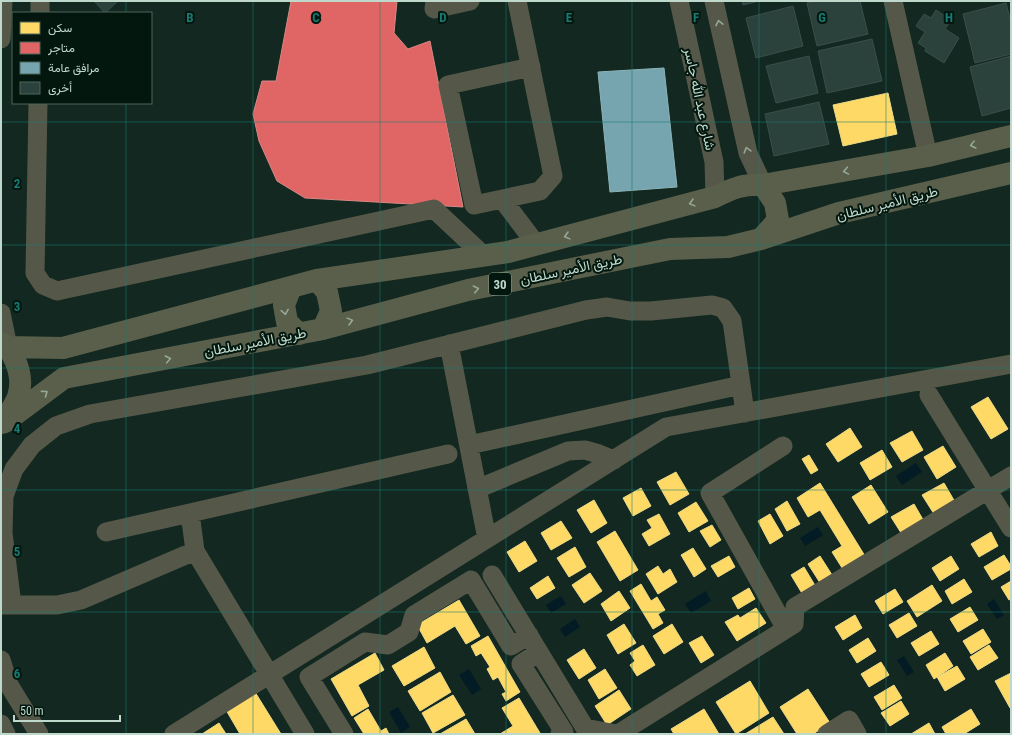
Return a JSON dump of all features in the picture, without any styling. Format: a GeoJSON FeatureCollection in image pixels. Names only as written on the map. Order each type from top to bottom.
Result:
{"type":"FeatureCollection","features":[{"type":"Feature","properties":{"kind":"main road","name":"30"},"geometry":{"type":"LineString","coordinates":[[4,345],[63,348],[317,280],[508,252],[715,197],[729,190],[750,184],[763,185],[928,156],[1011,136]]}},
{"type":"Feature","properties":{"kind":"main road","name":"طريق الأمير سلطان"},"geometry":{"type":"LineString","coordinates":[[2,425],[64,378],[323,329],[468,290],[670,249],[728,247],[761,239],[839,213],[1011,173]]}},
{"type":"Feature","properties":{"kind":"main road"},"geometry":{"type":"LineString","coordinates":[[761,239],[778,220],[775,203],[763,185]]}},
{"type":"Feature","properties":{"kind":"main road"},"geometry":{"type":"LineString","coordinates":[[317,280],[327,292],[331,311],[323,329]]}},
{"type":"Feature","properties":{"kind":"main road"},"geometry":{"type":"LineString","coordinates":[[291,287],[284,305],[287,322],[299,334]]}},
{"type":"Feature","properties":{"kind":"main road"},"geometry":{"type":"LineString","coordinates":[[2,425],[18,396],[20,378],[17,362],[4,345]]}},
{"type":"Feature","properties":{"kind":"street"},"geometry":{"type":"LineString","coordinates":[[1,39],[3,1]]}},
{"type":"Feature","properties":{"kind":"street"},"geometry":{"type":"LineString","coordinates":[[40,1],[40,12]]}},
{"type":"Feature","properties":{"kind":"street"},"geometry":{"type":"LineString","coordinates":[[435,1],[434,9],[470,1]]}},
{"type":"Feature","properties":{"kind":"street"},"geometry":{"type":"LineString","coordinates":[[517,1],[531,67],[553,176],[540,191],[474,205],[448,85],[531,67]]}},
{"type":"Feature","properties":{"kind":"street","name":"شارع عبد الله جاسر"},"geometry":{"type":"LineString","coordinates":[[679,1],[714,162],[715,197]]}},
{"type":"Feature","properties":{"kind":"street"},"geometry":{"type":"LineString","coordinates":[[714,1],[748,153],[763,185]]}},
{"type":"Feature","properties":{"kind":"street"},"geometry":{"type":"LineString","coordinates":[[893,1],[928,156]]}},
{"type":"Feature","properties":{"kind":"street"},"geometry":{"type":"LineString","coordinates":[[38,104],[35,273],[43,285],[56,291],[434,209],[483,255]]}},
{"type":"Feature","properties":{"kind":"street"},"geometry":{"type":"LineString","coordinates":[[502,199],[536,244]]}},
{"type":"Feature","properties":{"kind":"street"},"geometry":{"type":"LineString","coordinates":[[195,551],[81,600],[57,605],[7,605],[2,532],[4,496],[14,469],[32,445],[56,426],[90,414],[366,364],[586,310],[607,307],[630,311],[650,311],[712,305],[724,308],[732,321],[745,413]]}},
{"type":"Feature","properties":{"kind":"street"},"geometry":{"type":"LineString","coordinates":[[1,313],[4,345]]}},
{"type":"Feature","properties":{"kind":"street"},"geometry":{"type":"LineString","coordinates":[[449,344],[487,539]]}},
{"type":"Feature","properties":{"kind":"street"},"geometry":{"type":"LineString","coordinates":[[174,734],[666,427],[1011,364]]}},
{"type":"Feature","properties":{"kind":"street"},"geometry":{"type":"LineString","coordinates":[[469,445],[741,385]]}},
{"type":"Feature","properties":{"kind":"street"},"geometry":{"type":"LineString","coordinates":[[930,395],[987,491],[1011,528]]}},
{"type":"Feature","properties":{"kind":"street"},"geometry":{"type":"LineString","coordinates":[[783,446],[710,493],[786,629]]}},
{"type":"Feature","properties":{"kind":"street"},"geometry":{"type":"LineString","coordinates":[[477,489],[568,452],[585,450],[614,460]]}},
{"type":"Feature","properties":{"kind":"street"},"geometry":{"type":"LineString","coordinates":[[106,532],[448,454]]}},
{"type":"Feature","properties":{"kind":"street"},"geometry":{"type":"LineString","coordinates":[[492,575],[585,728],[617,734],[794,624],[794,607],[1011,476]]}},
{"type":"Feature","properties":{"kind":"street"},"geometry":{"type":"LineString","coordinates":[[190,513],[195,551],[305,734]]}},
{"type":"Feature","properties":{"kind":"street"},"geometry":{"type":"LineString","coordinates":[[344,734],[309,677],[365,642],[388,645],[409,632],[414,614],[471,580],[511,646],[529,635]]}},
{"type":"Feature","properties":{"kind":"street"},"geometry":{"type":"LineString","coordinates":[[539,652],[521,664],[564,732],[560,734]]}},
{"type":"Feature","properties":{"kind":"street"},"geometry":{"type":"LineString","coordinates":[[1,660],[9,685],[39,734]]}},
{"type":"Feature","properties":{"kind":"street"},"geometry":{"type":"LineString","coordinates":[[827,734],[849,720],[857,734]]}},
{"type":"Feature","properties":{"kind":"street"},"geometry":{"type":"LineString","coordinates":[[1,724],[6,734]]}},
{"type":"Feature","properties":{"kind":"water"},"geometry":{"type":"Polygon","coordinates":[[[916,463],[922,472],[902,485],[896,476],[916,463]]]}},
{"type":"Feature","properties":{"kind":"water"},"geometry":{"type":"Polygon","coordinates":[[[818,527],[823,535],[805,546],[800,538],[818,527]]]}},
{"type":"Feature","properties":{"kind":"water"},"geometry":{"type":"Polygon","coordinates":[[[706,591],[711,601],[691,613],[685,604],[706,591]]]}},
{"type":"Feature","properties":{"kind":"water"},"geometry":{"type":"Polygon","coordinates":[[[561,596],[566,604],[551,613],[546,605],[561,596]]]}},
{"type":"Feature","properties":{"kind":"water"},"geometry":{"type":"Polygon","coordinates":[[[994,599],[1004,615],[997,619],[987,604],[994,599]]]}},
{"type":"Feature","properties":{"kind":"water"},"geometry":{"type":"Polygon","coordinates":[[[575,619],[580,627],[565,637],[560,629],[575,619]]]}},
{"type":"Feature","properties":{"kind":"water"},"geometry":{"type":"Polygon","coordinates":[[[904,656],[914,672],[907,676],[897,660],[904,656]]]}},
{"type":"Feature","properties":{"kind":"water"},"geometry":{"type":"Polygon","coordinates":[[[469,669],[481,689],[472,695],[459,675],[469,669]]]}},
{"type":"Feature","properties":{"kind":"water"},"geometry":{"type":"Polygon","coordinates":[[[398,707],[410,727],[401,733],[389,712],[398,707]]]}},
{"type":"Feature","properties":{"kind":"building: سكن"},"geometry":{"type":"Polygon","coordinates":[[[888,93],[897,134],[843,146],[833,105],[888,93]]]}},
{"type":"Feature","properties":{"kind":"building: سكن"},"geometry":{"type":"Polygon","coordinates":[[[988,397],[1008,429],[991,439],[971,407],[988,397]]]}},
{"type":"Feature","properties":{"kind":"building: سكن"},"geometry":{"type":"Polygon","coordinates":[[[850,428],[862,447],[838,462],[826,444],[850,428]]]}},
{"type":"Feature","properties":{"kind":"building: سكن"},"geometry":{"type":"Polygon","coordinates":[[[912,431],[923,450],[902,462],[890,443],[912,431]]]}},
{"type":"Feature","properties":{"kind":"building: سكن"},"geometry":{"type":"Polygon","coordinates":[[[943,446],[956,467],[937,479],[924,457],[943,446]]]}},
{"type":"Feature","properties":{"kind":"building: سكن"},"geometry":{"type":"Polygon","coordinates":[[[882,450],[892,467],[870,480],[860,463],[882,450]]]}},
{"type":"Feature","properties":{"kind":"building: سكن"},"geometry":{"type":"Polygon","coordinates":[[[809,455],[818,470],[811,474],[802,459],[809,455]]]}},
{"type":"Feature","properties":{"kind":"building: سكن"},"geometry":{"type":"Polygon","coordinates":[[[676,472],[689,494],[670,505],[657,482],[676,472]]]}},
{"type":"Feature","properties":{"kind":"building: سكن"},"geometry":{"type":"Polygon","coordinates":[[[820,483],[865,556],[844,571],[832,552],[842,546],[820,510],[808,517],[797,498],[820,483]]]}},
{"type":"Feature","properties":{"kind":"building: سكن"},"geometry":{"type":"Polygon","coordinates":[[[944,483],[955,502],[934,514],[922,495],[944,483]]]}},
{"type":"Feature","properties":{"kind":"building: سكن"},"geometry":{"type":"Polygon","coordinates":[[[871,485],[888,512],[869,524],[852,497],[871,485]]]}},
{"type":"Feature","properties":{"kind":"building: سكن"},"geometry":{"type":"Polygon","coordinates":[[[641,488],[651,506],[633,516],[623,498],[641,488]]]}},
{"type":"Feature","properties":{"kind":"building: سكن"},"geometry":{"type":"Polygon","coordinates":[[[594,500],[607,523],[591,533],[577,510],[594,500]]]}},
{"type":"Feature","properties":{"kind":"building: سكن"},"geometry":{"type":"Polygon","coordinates":[[[787,501],[800,524],[787,531],[775,509],[787,501]]]}},
{"type":"Feature","properties":{"kind":"building: سكن"},"geometry":{"type":"Polygon","coordinates":[[[696,502],[708,521],[689,532],[678,513],[696,502]]]}},
{"type":"Feature","properties":{"kind":"building: سكن"},"geometry":{"type":"Polygon","coordinates":[[[914,504],[925,523],[903,536],[891,517],[914,504]]]}},
{"type":"Feature","properties":{"kind":"building: سكن"},"geometry":{"type":"Polygon","coordinates":[[[659,514],[670,534],[649,546],[642,534],[652,528],[647,520],[659,514]]]}},
{"type":"Feature","properties":{"kind":"building: سكن"},"geometry":{"type":"Polygon","coordinates":[[[770,514],[783,536],[770,544],[758,521],[770,514]]]}},
{"type":"Feature","properties":{"kind":"building: سكن"},"geometry":{"type":"Polygon","coordinates":[[[561,521],[572,538],[551,550],[541,533],[561,521]]]}},
{"type":"Feature","properties":{"kind":"building: سكن"},"geometry":{"type":"Polygon","coordinates":[[[712,525],[721,540],[710,547],[700,531],[712,525]]]}},
{"type":"Feature","properties":{"kind":"building: سكن"},"geometry":{"type":"Polygon","coordinates":[[[615,531],[638,570],[620,581],[597,542],[615,531]]]}},
{"type":"Feature","properties":{"kind":"building: سكن"},"geometry":{"type":"Polygon","coordinates":[[[991,532],[998,546],[979,557],[971,544],[991,532]]]}},
{"type":"Feature","properties":{"kind":"building: سكن"},"geometry":{"type":"Polygon","coordinates":[[[525,541],[537,561],[519,572],[507,552],[525,541]]]}},
{"type":"Feature","properties":{"kind":"building: سكن"},"geometry":{"type":"Polygon","coordinates":[[[575,547],[586,567],[569,577],[557,558],[575,547]]]}},
{"type":"Feature","properties":{"kind":"building: سكن"},"geometry":{"type":"Polygon","coordinates":[[[693,548],[706,569],[694,577],[681,555],[693,548]]]}},
{"type":"Feature","properties":{"kind":"building: سكن"},"geometry":{"type":"Polygon","coordinates":[[[1004,555],[1011,566],[1011,569],[992,580],[984,567],[1004,555]]]}},
{"type":"Feature","properties":{"kind":"building: سكن"},"geometry":{"type":"Polygon","coordinates":[[[729,556],[735,567],[718,577],[711,566],[729,556]]]}},
{"type":"Feature","properties":{"kind":"building: سكن"},"geometry":{"type":"Polygon","coordinates":[[[820,556],[834,578],[822,586],[808,564],[820,556]]]}},
{"type":"Feature","properties":{"kind":"building: سكن"},"geometry":{"type":"Polygon","coordinates":[[[951,556],[959,569],[940,581],[932,568],[951,556]]]}},
{"type":"Feature","properties":{"kind":"building: سكن"},"geometry":{"type":"Polygon","coordinates":[[[658,566],[663,574],[670,569],[677,582],[658,594],[646,574],[658,566]]]}},
{"type":"Feature","properties":{"kind":"building: سكن"},"geometry":{"type":"Polygon","coordinates":[[[804,567],[816,587],[803,595],[791,575],[804,567]]]}},
{"type":"Feature","properties":{"kind":"building: سكن"},"geometry":{"type":"Polygon","coordinates":[[[590,573],[602,591],[584,603],[572,585],[590,573]]]}},
{"type":"Feature","properties":{"kind":"building: سكن"},"geometry":{"type":"Polygon","coordinates":[[[548,576],[555,588],[537,599],[530,588],[548,576]]]}},
{"type":"Feature","properties":{"kind":"building: سكن"},"geometry":{"type":"Polygon","coordinates":[[[964,579],[972,592],[952,604],[945,591],[964,579]]]}},
{"type":"Feature","properties":{"kind":"building: سكن"},"geometry":{"type":"Polygon","coordinates":[[[1011,581],[1011,599],[1009,600],[1001,587],[1011,581]]]}},
{"type":"Feature","properties":{"kind":"building: سكن"},"geometry":{"type":"Polygon","coordinates":[[[641,584],[651,601],[657,597],[665,610],[658,614],[663,623],[653,629],[630,591],[641,584]]]}},
{"type":"Feature","properties":{"kind":"building: سكن"},"geometry":{"type":"Polygon","coordinates":[[[932,585],[942,601],[917,617],[907,601],[932,585]]]}},
{"type":"Feature","properties":{"kind":"building: سكن"},"geometry":{"type":"Polygon","coordinates":[[[749,588],[755,599],[738,609],[732,598],[749,588]]]}},
{"type":"Feature","properties":{"kind":"building: سكن"},"geometry":{"type":"Polygon","coordinates":[[[895,589],[903,602],[883,614],[875,601],[895,589]]]}},
{"type":"Feature","properties":{"kind":"building: سكن"},"geometry":{"type":"Polygon","coordinates":[[[619,591],[630,608],[611,621],[601,604],[619,591]]]}},
{"type":"Feature","properties":{"kind":"building: سكن"},"geometry":{"type":"Polygon","coordinates":[[[459,600],[480,636],[466,644],[455,626],[427,643],[417,625],[459,600]]]}},
{"type":"Feature","properties":{"kind":"building: سكن"},"geometry":{"type":"Polygon","coordinates":[[[970,607],[978,620],[958,632],[950,619],[970,607]]]}},
{"type":"Feature","properties":{"kind":"building: سكن"},"geometry":{"type":"Polygon","coordinates":[[[756,608],[766,623],[737,641],[725,622],[738,615],[740,618],[756,608]]]}},
{"type":"Feature","properties":{"kind":"building: سكن"},"geometry":{"type":"Polygon","coordinates":[[[909,613],[917,626],[897,638],[889,625],[909,613]]]}},
{"type":"Feature","properties":{"kind":"building: سكن"},"geometry":{"type":"Polygon","coordinates":[[[855,615],[862,628],[843,640],[835,627],[855,615]]]}},
{"type":"Feature","properties":{"kind":"building: سكن"},"geometry":{"type":"Polygon","coordinates":[[[624,624],[636,643],[618,654],[607,635],[624,624]]]}},
{"type":"Feature","properties":{"kind":"building: سكن"},"geometry":{"type":"Polygon","coordinates":[[[672,624],[683,642],[664,654],[653,636],[672,624]]]}},
{"type":"Feature","properties":{"kind":"building: سكن"},"geometry":{"type":"Polygon","coordinates":[[[983,629],[991,642],[971,654],[963,641],[983,629]]]}},
{"type":"Feature","properties":{"kind":"building: سكن"},"geometry":{"type":"Polygon","coordinates":[[[931,631],[939,644],[919,656],[911,643],[931,631]]]}},
{"type":"Feature","properties":{"kind":"building: سكن"},"geometry":{"type":"Polygon","coordinates":[[[488,636],[520,692],[506,701],[502,694],[506,692],[498,677],[493,680],[487,669],[490,667],[481,653],[476,656],[471,646],[488,636]]]}},
{"type":"Feature","properties":{"kind":"building: سكن"},"geometry":{"type":"Polygon","coordinates":[[[702,636],[714,655],[701,663],[689,643],[702,636]]]}},
{"type":"Feature","properties":{"kind":"building: سكن"},"geometry":{"type":"Polygon","coordinates":[[[868,638],[876,651],[857,663],[849,650],[868,638]]]}},
{"type":"Feature","properties":{"kind":"building: سكن"},"geometry":{"type":"Polygon","coordinates":[[[643,645],[655,665],[637,676],[630,665],[635,661],[630,653],[643,645]]]}},
{"type":"Feature","properties":{"kind":"building: سكن"},"geometry":{"type":"Polygon","coordinates":[[[989,645],[998,658],[978,670],[970,657],[989,645]]]}},
{"type":"Feature","properties":{"kind":"building: سكن"},"geometry":{"type":"Polygon","coordinates":[[[424,647],[435,668],[404,686],[392,666],[424,647]]]}},
{"type":"Feature","properties":{"kind":"building: سكن"},"geometry":{"type":"Polygon","coordinates":[[[584,649],[596,668],[579,679],[567,660],[584,649]]]}},
{"type":"Feature","properties":{"kind":"building: سكن"},"geometry":{"type":"Polygon","coordinates":[[[375,653],[384,670],[358,685],[369,706],[352,716],[331,679],[375,653]]]}},
{"type":"Feature","properties":{"kind":"building: سكن"},"geometry":{"type":"Polygon","coordinates":[[[945,653],[953,666],[934,679],[926,665],[945,653]]]}},
{"type":"Feature","properties":{"kind":"building: سكن"},"geometry":{"type":"Polygon","coordinates":[[[881,662],[889,675],[869,687],[861,674],[881,662]]]}},
{"type":"Feature","properties":{"kind":"building: سكن"},"geometry":{"type":"Polygon","coordinates":[[[957,666],[965,679],[945,691],[937,677],[957,666]]]}},
{"type":"Feature","properties":{"kind":"building: سكن"},"geometry":{"type":"Polygon","coordinates":[[[605,669],[617,688],[599,699],[588,680],[605,669]]]}},
{"type":"Feature","properties":{"kind":"building: سكن"},"geometry":{"type":"Polygon","coordinates":[[[440,672],[451,692],[420,711],[408,691],[440,672]]]}},
{"type":"Feature","properties":{"kind":"building: سكن"},"geometry":{"type":"Polygon","coordinates":[[[1011,673],[1011,707],[1010,708],[995,681],[1011,673]]]}},
{"type":"Feature","properties":{"kind":"building: سكن"},"geometry":{"type":"Polygon","coordinates":[[[750,681],[769,713],[736,734],[716,702],[750,681]]]}},
{"type":"Feature","properties":{"kind":"building: سكن"},"geometry":{"type":"Polygon","coordinates":[[[894,685],[902,698],[882,710],[874,697],[894,685]]]}},
{"type":"Feature","properties":{"kind":"building: سكن"},"geometry":{"type":"Polygon","coordinates":[[[808,689],[830,723],[813,734],[797,734],[780,707],[808,689]]]}},
{"type":"Feature","properties":{"kind":"building: سكن"},"geometry":{"type":"Polygon","coordinates":[[[619,690],[631,709],[607,725],[595,706],[619,690]]]}},
{"type":"Feature","properties":{"kind":"building: سكن"},"geometry":{"type":"Polygon","coordinates":[[[255,692],[281,734],[240,734],[226,710],[255,692]]]}},
{"type":"Feature","properties":{"kind":"building: سكن"},"geometry":{"type":"Polygon","coordinates":[[[453,695],[465,715],[433,733],[422,713],[453,695]]]}},
{"type":"Feature","properties":{"kind":"building: سكن"},"geometry":{"type":"Polygon","coordinates":[[[519,698],[540,733],[500,734],[513,726],[502,708],[519,698]]]}},
{"type":"Feature","properties":{"kind":"building: سكن"},"geometry":{"type":"Polygon","coordinates":[[[901,701],[909,714],[890,726],[881,713],[901,701]]]}},
{"type":"Feature","properties":{"kind":"building: سكن"},"geometry":{"type":"Polygon","coordinates":[[[368,709],[381,731],[386,728],[389,734],[364,734],[354,718],[368,709]]]}},
{"type":"Feature","properties":{"kind":"building: سكن"},"geometry":{"type":"Polygon","coordinates":[[[704,709],[719,734],[674,734],[671,729],[704,709]]]}},
{"type":"Feature","properties":{"kind":"building: سكن"},"geometry":{"type":"Polygon","coordinates":[[[971,709],[980,724],[964,734],[946,734],[942,727],[971,709]]]}},
{"type":"Feature","properties":{"kind":"building: سكن"},"geometry":{"type":"Polygon","coordinates":[[[773,717],[784,734],[745,734],[773,717]]]}},
{"type":"Feature","properties":{"kind":"building: سكن"},"geometry":{"type":"Polygon","coordinates":[[[466,719],[475,734],[440,734],[466,719]]]}},
{"type":"Feature","properties":{"kind":"building: سكن"},"geometry":{"type":"Polygon","coordinates":[[[219,723],[226,734],[202,734],[219,723]]]}},
{"type":"Feature","properties":{"kind":"building: سكن"},"geometry":{"type":"Polygon","coordinates":[[[929,723],[935,734],[911,734],[929,723]]]}},
{"type":"Feature","properties":{"kind":"building: متاجر"},"geometry":{"type":"Polygon","coordinates":[[[291,1],[397,1],[394,33],[408,49],[430,41],[463,207],[305,198],[277,181],[259,141],[253,114],[262,81],[276,81],[291,1]]]}},
{"type":"Feature","properties":{"kind":"building: مرافق عامة"},"geometry":{"type":"Polygon","coordinates":[[[664,68],[677,187],[610,192],[598,72],[664,68]]]}},
{"type":"Feature","properties":{"kind":"building: أخرى"},"geometry":{"type":"Polygon","coordinates":[[[94,1],[118,1],[106,12],[104,12],[94,1]]]}},
{"type":"Feature","properties":{"kind":"building: أخرى"},"geometry":{"type":"Polygon","coordinates":[[[742,1],[759,1],[743,5],[742,1]]]}},
{"type":"Feature","properties":{"kind":"building: أخرى"},"geometry":{"type":"Polygon","coordinates":[[[817,1],[860,1],[868,34],[817,46],[807,3],[817,1]]]}},
{"type":"Feature","properties":{"kind":"building: أخرى"},"geometry":{"type":"Polygon","coordinates":[[[1006,3],[1011,22],[1011,54],[975,63],[963,14],[1006,3]]]}},
{"type":"Feature","properties":{"kind":"building: أخرى"},"geometry":{"type":"Polygon","coordinates":[[[793,6],[803,46],[756,58],[746,18],[793,6]]]}},
{"type":"Feature","properties":{"kind":"building: أخرى"},"geometry":{"type":"Polygon","coordinates":[[[936,10],[951,20],[945,29],[959,38],[944,63],[925,51],[926,48],[918,43],[925,32],[916,26],[924,14],[931,18],[936,10]]]}},
{"type":"Feature","properties":{"kind":"building: أخرى"},"geometry":{"type":"Polygon","coordinates":[[[872,39],[882,81],[827,93],[818,51],[872,39]]]}},
{"type":"Feature","properties":{"kind":"building: أخرى"},"geometry":{"type":"Polygon","coordinates":[[[809,56],[818,93],[776,103],[766,66],[809,56]]]}},
{"type":"Feature","properties":{"kind":"building: أخرى"},"geometry":{"type":"Polygon","coordinates":[[[1011,56],[1011,108],[982,116],[970,67],[1011,56]]]}},
{"type":"Feature","properties":{"kind":"building: أخرى"},"geometry":{"type":"Polygon","coordinates":[[[819,102],[829,144],[774,156],[765,114],[819,102]]]}}]}
